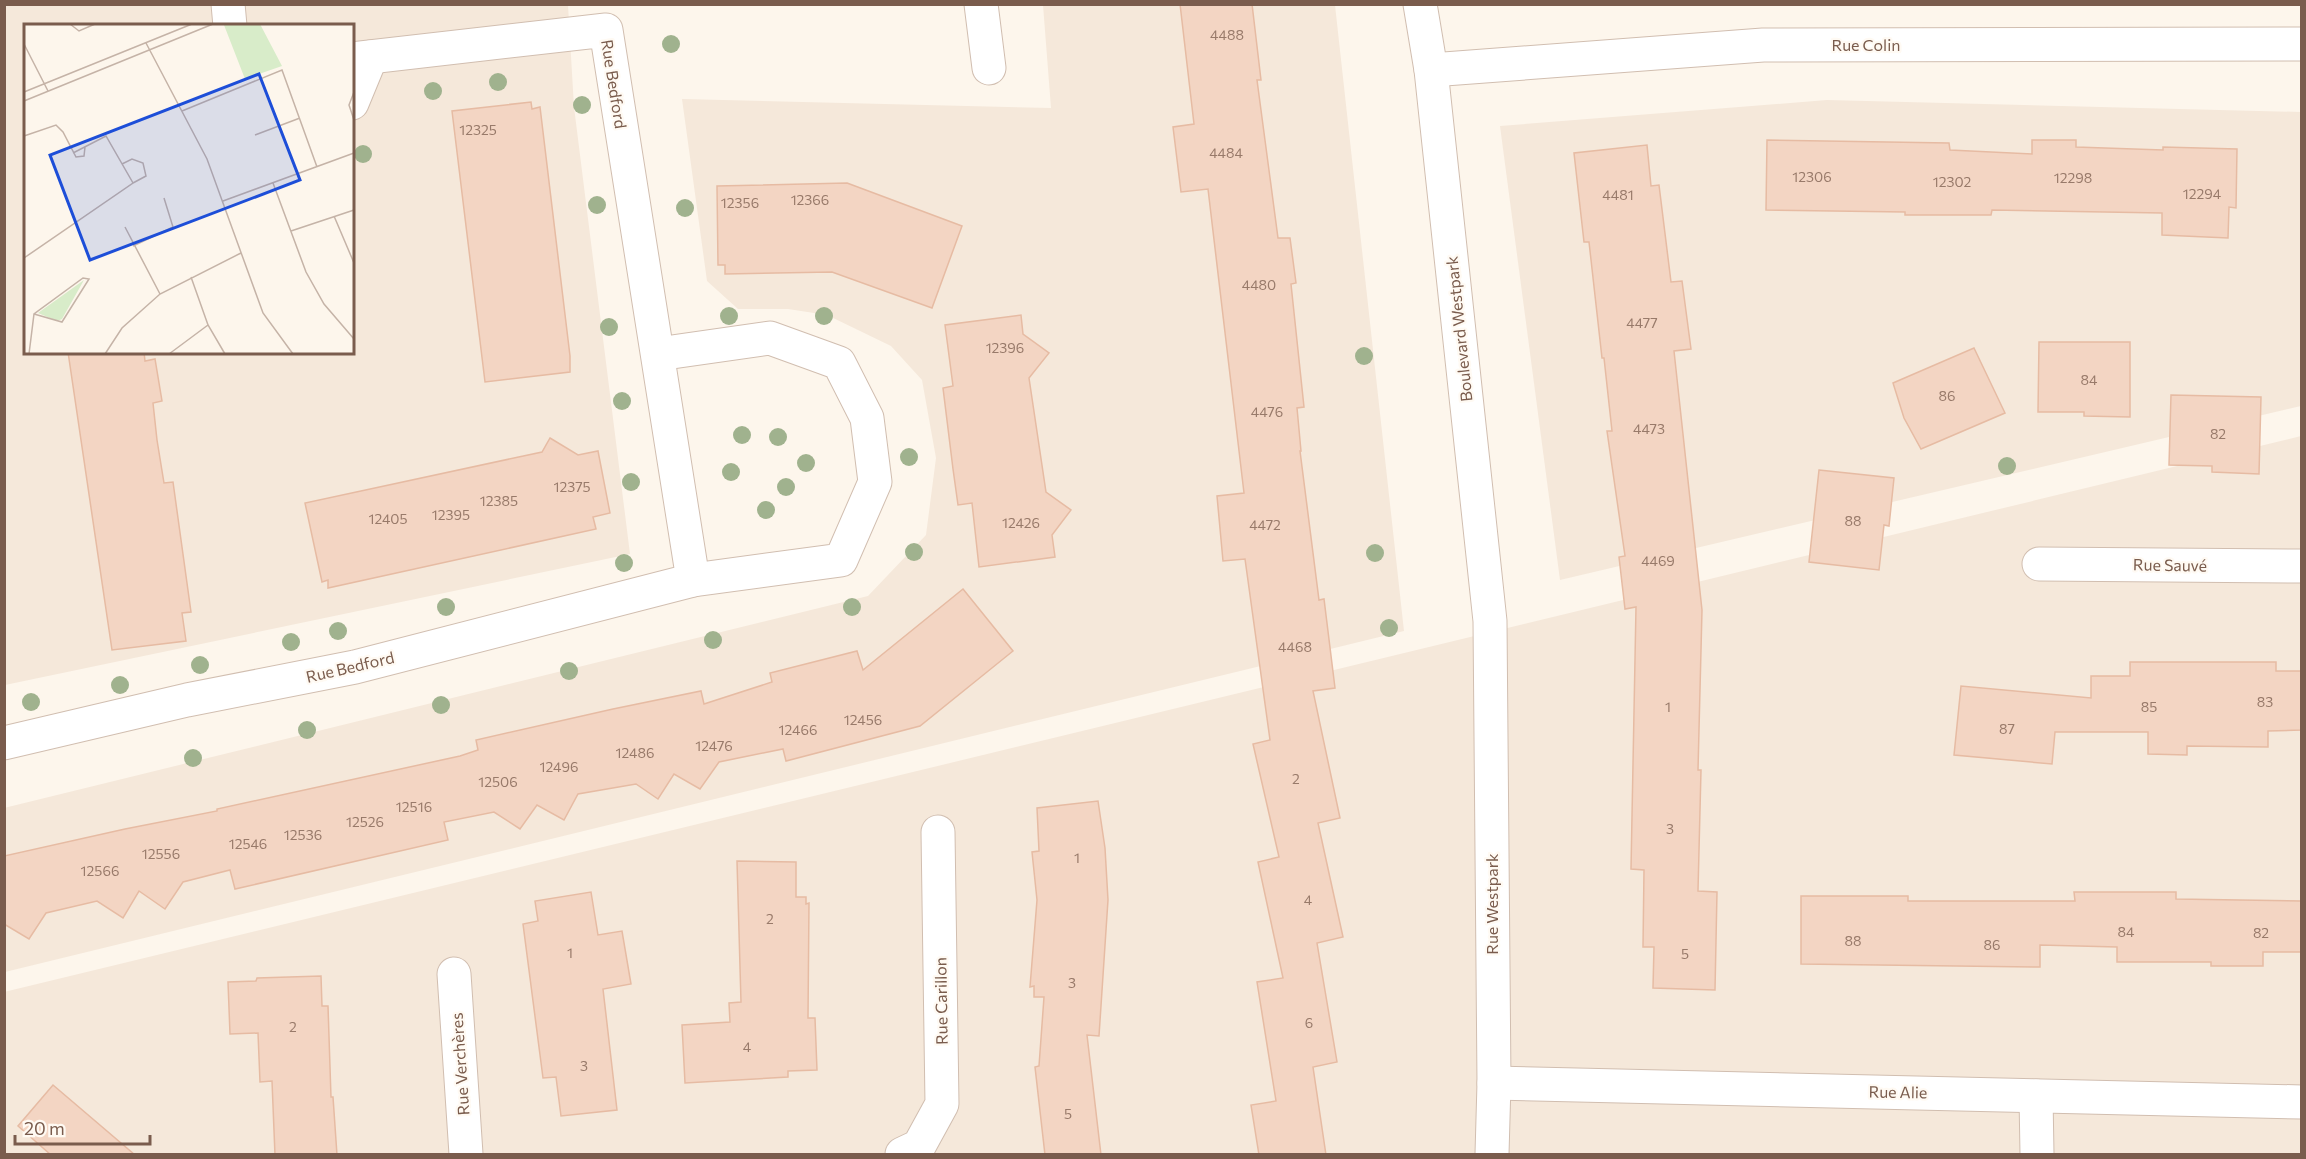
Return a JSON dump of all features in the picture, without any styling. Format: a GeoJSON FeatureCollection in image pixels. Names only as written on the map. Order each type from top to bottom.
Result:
{"type":"FeatureCollection","features":[{"type":"Feature","properties":{"kind":"street"},"geometry":{"type":"LineString","coordinates":[[228,4],[230,24]]}},
{"type":"Feature","properties":{"kind":"street"},"geometry":{"type":"LineString","coordinates":[[981,4],[989,68]]}},
{"type":"Feature","properties":{"kind":"street","name":"Boulevard Westpark"},"geometry":{"type":"LineString","coordinates":[[1420,4],[1431,70],[1490,621],[1490,654]]}},
{"type":"Feature","properties":{"kind":"street","name":"Rue Bedford"},"geometry":{"type":"LineString","coordinates":[[362,58],[606,30],[693,580]]}},
{"type":"Feature","properties":{"kind":"street","name":"Rue Colin"},"geometry":{"type":"LineString","coordinates":[[1431,70],[1763,45],[2301,44]]}},
{"type":"Feature","properties":{"kind":"street"},"geometry":{"type":"LineString","coordinates":[[354,94],[362,58]]}},
{"type":"Feature","properties":{"kind":"street","name":"Rue Bedford"},"geometry":{"type":"LineString","coordinates":[[4,743],[187,700],[356,667],[693,580],[841,560],[875,482],[867,418],[839,363],[770,338],[658,354]]}},
{"type":"Feature","properties":{"kind":"street","name":"Rue Sauvé"},"geometry":{"type":"LineString","coordinates":[[2039,564],[2301,566]]}},
{"type":"Feature","properties":{"kind":"street","name":"Rue Westpark"},"geometry":{"type":"LineString","coordinates":[[1490,654],[1494,1083],[1492,1155]]}},
{"type":"Feature","properties":{"kind":"street","name":"Rue Carillon"},"geometry":{"type":"LineString","coordinates":[[902,1155],[918,1146],[942,1104],[938,832]]}},
{"type":"Feature","properties":{"kind":"street","name":"Rue Verchères"},"geometry":{"type":"LineString","coordinates":[[454,974],[466,1155]]}},
{"type":"Feature","properties":{"kind":"street","name":"Rue Alie"},"geometry":{"type":"LineString","coordinates":[[1494,1083],[2301,1102]]}},
{"type":"Feature","properties":{"kind":"street"},"geometry":{"type":"LineString","coordinates":[[2036,1096],[2037,1155]]}},
{"type":"Feature","properties":{"kind":"shaded area"},"geometry":{"type":"Polygon","coordinates":[[[5,5],[568,5],[574,107],[630,554],[5,685],[5,5]]]}},
{"type":"Feature","properties":{"kind":"shaded area"},"geometry":{"type":"Polygon","coordinates":[[[1043,5],[1335,5],[1404,631],[5,972],[4,808],[868,596],[926,535],[936,458],[922,380],[891,346],[827,315],[788,309],[738,309],[707,281],[682,99],[1051,108],[1043,5]]]}},
{"type":"Feature","properties":{"kind":"shaded area"},"geometry":{"type":"Polygon","coordinates":[[[1827,100],[2301,112],[2301,406],[1560,580],[1500,126],[1827,100]]]}},
{"type":"Feature","properties":{"kind":"shaded area"},"geometry":{"type":"Polygon","coordinates":[[[2301,436],[2301,1154],[5,1154],[4,992],[2301,436]]]}},
{"type":"Feature","properties":{"kind":"building"},"geometry":{"type":"Polygon","coordinates":[[[1180,4],[1252,4],[1261,80],[1257,80],[1278,238],[1290,238],[1296,283],[1291,284],[1304,407],[1297,408],[1300,451],[1319,600],[1324,599],[1335,688],[1313,691],[1340,818],[1318,823],[1343,937],[1317,943],[1337,1062],[1313,1067],[1326,1155],[1259,1155],[1251,1105],[1276,1101],[1257,982],[1283,978],[1258,862],[1279,857],[1253,744],[1270,740],[1245,559],[1223,561],[1217,496],[1244,493],[1208,189],[1181,192],[1173,127],[1194,124],[1180,4]]]}},
{"type":"Feature","properties":{"kind":"building"},"geometry":{"type":"Polygon","coordinates":[[[531,102],[532,109],[540,107],[570,372],[485,382],[452,111],[531,102]]]}},
{"type":"Feature","properties":{"kind":"building"},"geometry":{"type":"Polygon","coordinates":[[[1767,140],[1949,143],[1950,150],[2032,154],[2032,140],[2076,140],[2076,147],[2163,150],[2163,147],[2237,149],[2236,208],[2229,207],[2228,238],[2162,235],[2162,213],[1992,210],[1991,215],[1905,215],[1905,212],[1766,210],[1767,140]]]}},
{"type":"Feature","properties":{"kind":"building"},"geometry":{"type":"Polygon","coordinates":[[[1647,145],[1651,186],[1659,185],[1671,282],[1682,281],[1691,349],[1674,351],[1702,610],[1698,891],[1717,892],[1715,990],[1653,988],[1654,947],[1643,947],[1644,870],[1631,869],[1636,607],[1625,609],[1619,557],[1625,556],[1607,431],[1612,431],[1604,358],[1602,358],[1589,242],[1584,242],[1574,153],[1647,145]]]}},
{"type":"Feature","properties":{"kind":"building"},"geometry":{"type":"Polygon","coordinates":[[[847,183],[962,226],[932,308],[832,272],[725,274],[725,265],[718,265],[717,186],[847,183]]]}},
{"type":"Feature","properties":{"kind":"building"},"geometry":{"type":"Polygon","coordinates":[[[1021,315],[1023,334],[1049,353],[1029,378],[1046,492],[1071,510],[1052,535],[1055,557],[979,567],[972,503],[958,505],[943,388],[953,386],[945,325],[1021,315]]]}},
{"type":"Feature","properties":{"kind":"building"},"geometry":{"type":"Polygon","coordinates":[[[2039,342],[2130,342],[2130,417],[2084,416],[2084,412],[2038,412],[2039,342]]]}},
{"type":"Feature","properties":{"kind":"building"},"geometry":{"type":"Polygon","coordinates":[[[1974,348],[2005,413],[1921,449],[1904,418],[1893,383],[1974,348]]]}},
{"type":"Feature","properties":{"kind":"building"},"geometry":{"type":"Polygon","coordinates":[[[68,354],[144,354],[145,361],[155,359],[162,401],[153,403],[164,483],[173,482],[191,612],[182,613],[186,641],[112,650],[68,354]]]}},
{"type":"Feature","properties":{"kind":"building"},"geometry":{"type":"Polygon","coordinates":[[[2171,395],[2261,397],[2259,474],[2212,472],[2212,466],[2169,465],[2171,395]]]}},
{"type":"Feature","properties":{"kind":"building"},"geometry":{"type":"Polygon","coordinates":[[[550,438],[578,455],[598,451],[610,513],[593,517],[596,529],[328,588],[328,580],[322,582],[305,503],[542,452],[550,438]]]}},
{"type":"Feature","properties":{"kind":"building"},"geometry":{"type":"Polygon","coordinates":[[[1819,470],[1894,478],[1889,526],[1884,525],[1879,570],[1809,562],[1819,470]]]}},
{"type":"Feature","properties":{"kind":"building"},"geometry":{"type":"Polygon","coordinates":[[[963,589],[1013,651],[920,726],[786,761],[783,749],[719,762],[700,789],[674,774],[658,799],[636,784],[578,794],[564,820],[537,805],[520,829],[494,812],[444,822],[448,840],[235,889],[230,870],[183,882],[165,909],[139,891],[123,918],[97,901],[46,913],[29,939],[4,924],[4,856],[460,756],[478,750],[476,740],[613,709],[701,691],[704,704],[772,682],[770,673],[857,651],[863,670],[963,589]]]}},
{"type":"Feature","properties":{"kind":"building"},"geometry":{"type":"Polygon","coordinates":[[[2130,662],[2276,662],[2276,671],[2301,671],[2301,730],[2268,731],[2268,747],[2187,746],[2187,755],[2148,754],[2148,732],[2055,732],[2052,764],[1954,755],[1961,686],[2091,698],[2091,676],[2130,676],[2130,662]]]}},
{"type":"Feature","properties":{"kind":"building"},"geometry":{"type":"Polygon","coordinates":[[[1098,801],[1105,848],[1108,900],[1099,1036],[1087,1035],[1101,1155],[1045,1155],[1035,1067],[1039,1066],[1044,997],[1034,997],[1034,986],[1030,987],[1037,900],[1032,852],[1039,851],[1037,808],[1098,801]]]}},
{"type":"Feature","properties":{"kind":"building"},"geometry":{"type":"Polygon","coordinates":[[[737,861],[796,862],[796,897],[806,897],[806,904],[809,903],[808,1018],[815,1018],[817,1070],[788,1071],[788,1077],[685,1083],[682,1025],[730,1022],[729,1003],[741,1002],[737,861]]]}},
{"type":"Feature","properties":{"kind":"building"},"geometry":{"type":"Polygon","coordinates":[[[591,892],[598,935],[622,931],[631,984],[603,989],[617,1110],[561,1116],[556,1077],[543,1078],[523,924],[538,921],[535,901],[591,892]]]}},
{"type":"Feature","properties":{"kind":"building"},"geometry":{"type":"Polygon","coordinates":[[[2074,892],[2176,892],[2176,899],[2301,901],[2301,952],[2263,952],[2263,966],[2211,966],[2211,962],[2117,962],[2117,947],[2040,945],[2040,967],[1801,964],[1801,896],[1908,896],[1908,901],[2075,901],[2074,892]]]}},
{"type":"Feature","properties":{"kind":"building"},"geometry":{"type":"Polygon","coordinates":[[[321,976],[322,1006],[328,1006],[331,1097],[333,1097],[337,1155],[275,1155],[272,1081],[260,1082],[258,1033],[230,1034],[228,982],[256,981],[257,978],[321,976]]]}},
{"type":"Feature","properties":{"kind":"building"},"geometry":{"type":"Polygon","coordinates":[[[53,1085],[135,1155],[51,1155],[18,1126],[53,1085]]]}}]}
